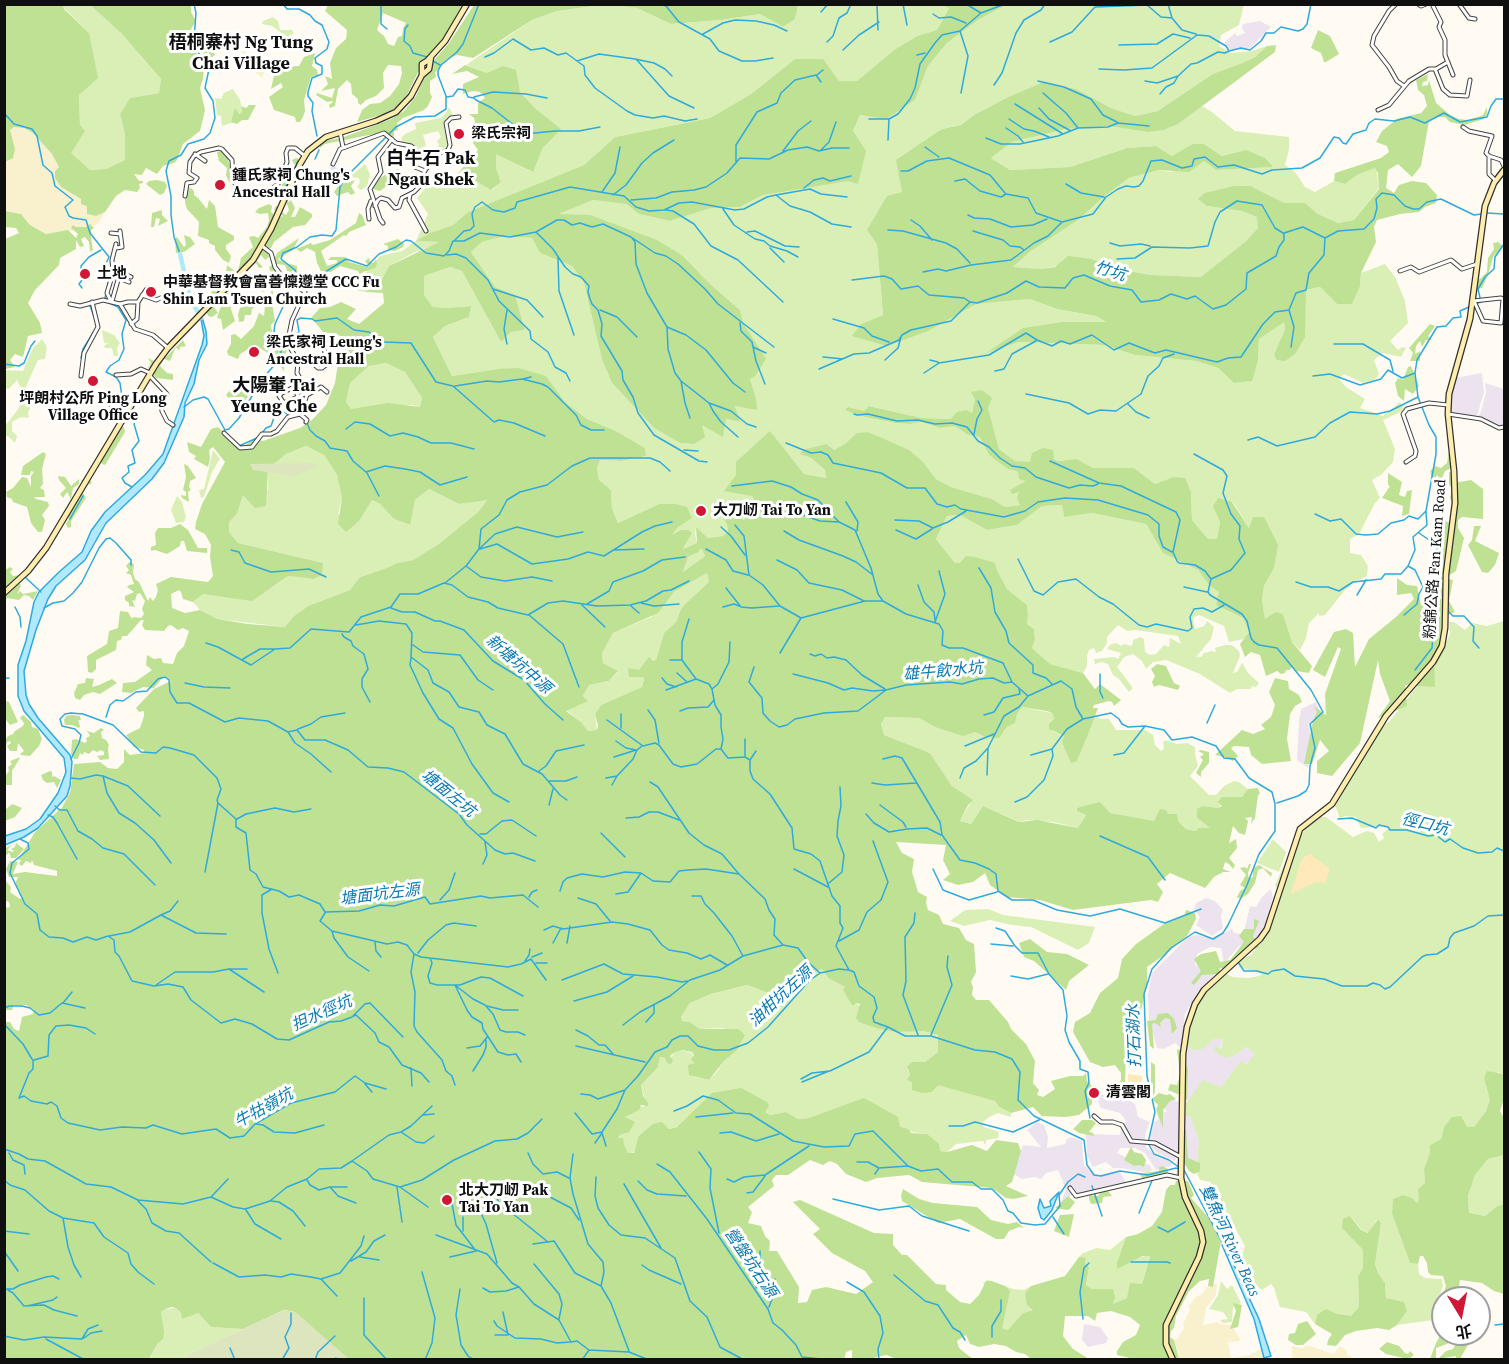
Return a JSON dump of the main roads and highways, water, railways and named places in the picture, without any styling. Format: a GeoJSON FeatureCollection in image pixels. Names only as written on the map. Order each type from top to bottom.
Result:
{"type":"FeatureCollection","features":[{"type":"Feature","properties":{"kind":"main road"},"geometry":{"type":"LineString","coordinates":[[4,593],[28,571],[46,548],[122,421],[126,410],[168,348],[244,272],[262,246],[305,156],[319,141],[396,112],[411,96],[423,72],[422,64],[427,64],[450,34],[467,4]]}},
{"type":"Feature","properties":{"kind":"main road","name":"粉錦公路 Fan Kam Road"},"geometry":{"type":"LineString","coordinates":[[1173,1359],[1165,1341],[1166,1323],[1199,1257],[1203,1242],[1201,1231],[1185,1197],[1181,1176],[1184,1044],[1187,1027],[1206,987],[1266,931],[1300,829],[1333,802],[1386,716],[1433,662],[1442,646],[1445,632],[1446,574],[1455,503],[1455,471],[1448,405],[1472,303],[1485,206],[1504,168]]}},
{"type":"Feature","properties":{"kind":"water"},"geometry":{"type":"Polygon","coordinates":[[[202,317],[207,344],[199,360],[194,384],[185,403],[184,417],[164,463],[152,479],[106,523],[85,560],[56,586],[48,599],[36,630],[24,671],[26,695],[38,718],[70,755],[72,762],[70,786],[67,796],[38,828],[5,845],[5,836],[26,829],[40,819],[58,793],[66,772],[64,758],[24,711],[18,696],[18,665],[26,641],[34,602],[39,592],[82,552],[91,531],[105,512],[145,475],[163,454],[202,345],[204,336],[202,317]]]}},
{"type":"Feature","properties":{"kind":"water"},"geometry":{"type":"Polygon","coordinates":[[[1059,1192],[1052,1210],[1044,1220],[1038,1208],[1040,1199],[1044,1208],[1051,1206],[1050,1201],[1059,1192]]]}},
{"type":"Feature","properties":{"kind":"water"},"geometry":{"type":"Polygon","coordinates":[[[1224,1244],[1259,1319],[1271,1356],[1264,1358],[1254,1319],[1222,1245],[1224,1244]]]}},
{"type":"Feature","properties":{"kind":"waterway"},"geometry":{"type":"LineString","coordinates":[[180,254],[174,237],[171,196],[166,171],[169,161],[181,155],[188,144],[204,139],[210,133],[215,118],[213,101],[205,88],[208,63],[200,56],[194,39],[196,13],[194,4]]}},
{"type":"Feature","properties":{"kind":"waterway"},"geometry":{"type":"LineString","coordinates":[[270,5],[274,4]]}},
{"type":"Feature","properties":{"kind":"waterway"},"geometry":{"type":"LineString","coordinates":[[283,4],[287,9],[299,9],[310,15],[322,25],[329,42],[327,49],[315,58],[316,63],[322,66],[322,74],[312,78],[308,92],[313,103],[312,111],[317,136]]}},
{"type":"Feature","properties":{"kind":"waterway"},"geometry":{"type":"LineString","coordinates":[[381,4],[381,24],[387,29]]}},
{"type":"Feature","properties":{"kind":"waterway"},"geometry":{"type":"LineString","coordinates":[[184,407],[193,400],[204,397],[208,399],[225,430],[229,429],[239,418],[262,379],[278,361],[282,349],[274,331],[275,324],[297,276],[295,270],[281,259],[283,253],[297,247],[310,237],[332,236],[336,230],[340,187],[346,177],[396,127],[415,117],[435,116],[446,109],[446,96],[438,71],[441,65],[463,44],[479,4]]}},
{"type":"Feature","properties":{"kind":"waterway"},"geometry":{"type":"LineString","coordinates":[[661,4],[666,6],[679,22],[710,39],[719,51],[742,61],[773,58]]}},
{"type":"Feature","properties":{"kind":"waterway"},"geometry":{"type":"LineString","coordinates":[[821,12],[828,4]]}},
{"type":"Feature","properties":{"kind":"waterway"},"geometry":{"type":"LineString","coordinates":[[827,42],[833,36],[839,18],[847,13],[851,4]]}},
{"type":"Feature","properties":{"kind":"waterway"},"geometry":{"type":"LineString","coordinates":[[877,4],[878,30]]}},
{"type":"Feature","properties":{"kind":"waterway"},"geometry":{"type":"LineString","coordinates":[[903,4],[907,25]]}},
{"type":"Feature","properties":{"kind":"waterway"},"geometry":{"type":"LineString","coordinates":[[966,4],[981,13]]}},
{"type":"Feature","properties":{"kind":"waterway"},"geometry":{"type":"LineString","coordinates":[[888,140],[889,119],[898,114],[910,99],[920,64],[935,43],[942,35],[960,31],[981,13],[1005,4]]}},
{"type":"Feature","properties":{"kind":"waterway"},"geometry":{"type":"LineString","coordinates":[[994,85],[1002,73],[1016,33],[1024,20],[1041,10],[1045,4]]}},
{"type":"Feature","properties":{"kind":"waterway"},"geometry":{"type":"LineString","coordinates":[[1168,4],[1172,18]]}},
{"type":"Feature","properties":{"kind":"waterway"},"geometry":{"type":"LineString","coordinates":[[1099,69],[1152,68],[1197,35],[1209,36],[1226,46],[1229,51],[1241,48],[1250,50],[1261,41],[1266,33],[1274,33],[1281,27],[1298,31],[1303,29],[1307,24],[1311,4]]}},
{"type":"Feature","properties":{"kind":"waterway"},"geometry":{"type":"LineString","coordinates":[[1050,42],[1072,32],[1095,7],[1147,5],[1161,17],[1172,18],[1182,30],[1196,34]]}},
{"type":"Feature","properties":{"kind":"waterway"},"geometry":{"type":"LineString","coordinates":[[933,14],[939,18],[951,17],[966,23]]}},
{"type":"Feature","properties":{"kind":"waterway"},"geometry":{"type":"LineString","coordinates":[[703,34],[723,23],[735,20],[756,21],[787,31]]}},
{"type":"Feature","properties":{"kind":"waterway"},"geometry":{"type":"LineString","coordinates":[[843,50],[859,35],[879,22]]}},
{"type":"Feature","properties":{"kind":"waterway"},"geometry":{"type":"LineString","coordinates":[[408,25],[405,29],[404,41],[413,53],[427,57]]}},
{"type":"Feature","properties":{"kind":"waterway"},"geometry":{"type":"LineString","coordinates":[[960,31],[968,56],[961,93]]}},
{"type":"Feature","properties":{"kind":"waterway"},"geometry":{"type":"LineString","coordinates":[[1119,45],[1157,44],[1173,34],[1190,38]]}},
{"type":"Feature","properties":{"kind":"waterway"},"geometry":{"type":"LineString","coordinates":[[485,57],[513,39],[531,50],[544,48],[558,55],[566,53],[584,66],[585,75],[595,88],[627,111],[653,118],[664,116],[685,121],[697,119]]}},
{"type":"Feature","properties":{"kind":"waterway"},"geometry":{"type":"LineString","coordinates":[[1145,81],[1157,83],[1178,76],[1191,64],[1218,52],[1229,51]]}},
{"type":"Feature","properties":{"kind":"waterway"},"geometry":{"type":"LineString","coordinates":[[917,55],[925,53]]}},
{"type":"Feature","properties":{"kind":"waterway"},"geometry":{"type":"LineString","coordinates":[[577,61],[599,54],[635,59],[654,63],[672,76]]}},
{"type":"Feature","properties":{"kind":"waterway"},"geometry":{"type":"LineString","coordinates":[[636,59],[669,96],[694,108]]}},
{"type":"Feature","properties":{"kind":"waterway"},"geometry":{"type":"LineString","coordinates":[[431,60],[440,65]]}},
{"type":"Feature","properties":{"kind":"waterway"},"geometry":{"type":"LineString","coordinates":[[817,75],[823,70]]}},
{"type":"Feature","properties":{"kind":"waterway"},"geometry":{"type":"LineString","coordinates":[[736,163],[736,145],[757,112],[777,103],[781,93],[795,80],[816,75],[821,82]]}},
{"type":"Feature","properties":{"kind":"waterway"},"geometry":{"type":"LineString","coordinates":[[1160,94],[1174,83],[1178,76]]}},
{"type":"Feature","properties":{"kind":"waterway"},"geometry":{"type":"LineString","coordinates":[[1038,81],[1064,87],[1091,99],[1103,115],[1117,122]]}},
{"type":"Feature","properties":{"kind":"waterway"},"geometry":{"type":"LineString","coordinates":[[447,97],[453,96],[458,89],[465,90],[468,97],[492,108],[525,134],[579,131],[600,127]]}},
{"type":"Feature","properties":{"kind":"waterway"},"geometry":{"type":"LineString","coordinates":[[474,97],[493,92],[547,98]]}},
{"type":"Feature","properties":{"kind":"waterway"},"geometry":{"type":"LineString","coordinates":[[1043,93],[1066,113],[1078,128]]}},
{"type":"Feature","properties":{"kind":"waterway"},"geometry":{"type":"LineString","coordinates":[[923,272],[938,269],[946,271],[1011,260],[1048,236],[1062,222],[1093,214],[1106,197],[1118,189],[1126,186],[1139,186],[1151,161],[1162,160],[1182,168],[1192,166],[1194,159],[1205,157],[1218,167],[1234,165],[1262,174],[1272,170],[1302,168],[1320,158],[1334,137],[1346,144],[1353,134],[1366,130],[1369,123],[1375,119],[1394,121],[1410,117],[1425,123],[1444,113],[1460,122],[1487,117],[1496,99],[1504,99]]}},
{"type":"Feature","properties":{"kind":"waterway"},"geometry":{"type":"LineString","coordinates":[[1015,104],[1063,134]]}},
{"type":"Feature","properties":{"kind":"waterway"},"geometry":{"type":"LineString","coordinates":[[1039,108],[1049,119],[1071,131]]}},
{"type":"Feature","properties":{"kind":"waterway"},"geometry":{"type":"LineString","coordinates":[[4,113],[14,124],[32,129],[37,136],[43,165],[52,173],[55,186],[73,200],[65,207],[69,216],[86,220],[90,233],[109,257],[104,268],[109,279],[105,298],[107,302],[118,307],[126,320],[122,334],[124,349],[119,360],[106,372],[116,377],[120,383],[122,397],[129,405]]}},
{"type":"Feature","properties":{"kind":"waterway"},"geometry":{"type":"LineString","coordinates":[[869,119],[889,119]]}},
{"type":"Feature","properties":{"kind":"waterway"},"geometry":{"type":"LineString","coordinates":[[1009,119],[1024,129],[1049,137]]}},
{"type":"Feature","properties":{"kind":"waterway"},"geometry":{"type":"LineString","coordinates":[[783,151],[798,131],[811,121]]}},
{"type":"Feature","properties":{"kind":"waterway"},"geometry":{"type":"LineString","coordinates":[[821,150],[829,142],[836,122]]}},
{"type":"Feature","properties":{"kind":"waterway"},"geometry":{"type":"LineString","coordinates":[[986,138],[1001,144],[1020,144],[1058,136],[1078,128],[1108,127],[1118,123],[1149,126]]}},
{"type":"Feature","properties":{"kind":"waterway"},"geometry":{"type":"LineString","coordinates":[[1006,128],[1023,142]]}},
{"type":"Feature","properties":{"kind":"waterway"},"geometry":{"type":"LineString","coordinates":[[613,195],[626,185],[642,163],[653,153],[674,140]]}},
{"type":"Feature","properties":{"kind":"waterway"},"geometry":{"type":"LineString","coordinates":[[602,192],[615,173],[620,147]]}},
{"type":"Feature","properties":{"kind":"waterway"},"geometry":{"type":"LineString","coordinates":[[631,200],[656,198],[672,192],[706,187],[727,173],[740,158],[769,159],[788,150],[807,147],[819,151],[849,148]]}},
{"type":"Feature","properties":{"kind":"waterway"},"geometry":{"type":"LineString","coordinates":[[925,147],[939,157]]}},
{"type":"Feature","properties":{"kind":"waterway"},"geometry":{"type":"LineString","coordinates":[[315,159],[319,150]]}},
{"type":"Feature","properties":{"kind":"waterway"},"geometry":{"type":"LineString","coordinates":[[901,171],[908,171],[927,161],[949,158],[990,175],[1005,193]]}},
{"type":"Feature","properties":{"kind":"waterway"},"geometry":{"type":"LineString","coordinates":[[282,195],[298,161]]}},
{"type":"Feature","properties":{"kind":"waterway"},"geometry":{"type":"LineString","coordinates":[[804,188],[814,180],[823,178],[830,181],[851,176]]}},
{"type":"Feature","properties":{"kind":"waterway"},"geometry":{"type":"LineString","coordinates":[[955,181],[965,179],[980,191],[1001,197],[1006,194],[1028,198],[1036,213],[1062,222]]}},
{"type":"Feature","properties":{"kind":"waterway"},"geometry":{"type":"LineString","coordinates":[[1066,184],[1081,193],[1104,197]]}},
{"type":"Feature","properties":{"kind":"waterway"},"geometry":{"type":"LineString","coordinates":[[455,240],[464,231],[474,226],[472,214],[475,207],[482,202],[493,210],[504,212],[515,208],[517,202],[570,187],[624,196],[636,207],[649,211],[664,210],[679,203],[692,202],[735,210],[744,209],[776,195],[790,206],[810,212],[832,224],[851,227]]}},
{"type":"Feature","properties":{"kind":"waterway"},"geometry":{"type":"LineString","coordinates":[[776,195],[810,189],[821,194],[847,197]]}},
{"type":"Feature","properties":{"kind":"waterway","name":"竹坑"},"geometry":{"type":"LineString","coordinates":[[819,369],[854,354],[869,353],[899,340],[902,335],[911,330],[951,321],[970,302],[977,303],[1007,293],[1026,281],[1039,287],[1065,288],[1073,278],[1084,275],[1110,286],[1132,290],[1141,302],[1159,300],[1171,294],[1187,299],[1195,296],[1213,309],[1226,305],[1246,289],[1247,273],[1276,256],[1284,240],[1284,233],[1303,227],[1325,238],[1338,231],[1364,229],[1374,219],[1377,208],[1376,199],[1382,193],[1394,195],[1405,206],[1413,209],[1419,209],[1427,202],[1441,199],[1474,215],[1482,214]]}},
{"type":"Feature","properties":{"kind":"waterway"},"geometry":{"type":"LineString","coordinates":[[1117,259],[1135,258],[1152,247],[1208,246],[1220,212],[1237,201],[1262,205],[1275,228],[1283,233]]}},
{"type":"Feature","properties":{"kind":"waterway"},"geometry":{"type":"LineString","coordinates":[[723,209],[734,225],[755,239],[798,257]]}},
{"type":"Feature","properties":{"kind":"waterway"},"geometry":{"type":"LineString","coordinates":[[666,210],[673,211],[694,224],[711,246],[738,260],[783,302]]}},
{"type":"Feature","properties":{"kind":"waterway","name":"竹坑"},"geometry":{"type":"LineString","coordinates":[[1487,213],[1504,214]]}},
{"type":"Feature","properties":{"kind":"waterway"},"geometry":{"type":"LineString","coordinates":[[968,215],[974,218],[990,219],[1011,227],[1033,225],[1047,219]]}},
{"type":"Feature","properties":{"kind":"waterway"},"geometry":{"type":"LineString","coordinates":[[298,277],[310,287],[314,286],[322,274],[346,259],[367,266],[379,254],[406,240],[411,241],[426,253],[444,256],[453,241],[464,241],[480,233],[510,237],[536,232],[557,220],[564,220],[572,225],[580,223],[592,227],[603,224],[678,264],[718,304],[774,347]]}},
{"type":"Feature","properties":{"kind":"waterway"},"geometry":{"type":"LineString","coordinates":[[911,220],[920,226],[932,240]]}},
{"type":"Feature","properties":{"kind":"waterway"},"geometry":{"type":"LineString","coordinates":[[888,230],[903,231],[946,243],[957,249],[970,263]]}},
{"type":"Feature","properties":{"kind":"waterway"},"geometry":{"type":"LineString","coordinates":[[747,232],[755,231],[785,246],[799,247]]}},
{"type":"Feature","properties":{"kind":"waterway"},"geometry":{"type":"LineString","coordinates":[[973,231],[1003,240],[1010,246],[1024,250]]}},
{"type":"Feature","properties":{"kind":"waterway"},"geometry":{"type":"LineString","coordinates":[[536,232],[553,249],[565,267],[581,277],[589,286],[590,299],[598,310],[602,324],[601,336],[622,371],[623,380],[633,397],[638,413],[654,435],[699,461],[707,462]]}},
{"type":"Feature","properties":{"kind":"waterway"},"geometry":{"type":"LineString","coordinates":[[1475,304],[1481,302],[1478,289],[1485,277],[1494,269],[1495,257],[1504,244],[1504,236]]}},
{"type":"Feature","properties":{"kind":"waterway"},"geometry":{"type":"LineString","coordinates":[[632,238],[635,242],[636,264],[647,293],[667,327],[668,349],[675,373],[681,381],[709,403],[721,422],[738,437]]}},
{"type":"Feature","properties":{"kind":"waterway"},"geometry":{"type":"LineString","coordinates":[[1291,347],[1294,327],[1289,310],[1296,293],[1306,290],[1309,273],[1324,255],[1325,238]]}},
{"type":"Feature","properties":{"kind":"waterway"},"geometry":{"type":"LineString","coordinates":[[1110,243],[1120,246],[1141,244],[1150,246]]}},
{"type":"Feature","properties":{"kind":"waterway"},"geometry":{"type":"LineString","coordinates":[[770,248],[784,262]]}},
{"type":"Feature","properties":{"kind":"waterway"},"geometry":{"type":"LineString","coordinates":[[82,288],[79,284],[82,280],[81,266],[89,257],[101,250]]}},
{"type":"Feature","properties":{"kind":"waterway"},"geometry":{"type":"LineString","coordinates":[[180,254],[190,298],[201,318]]}},
{"type":"Feature","properties":{"kind":"waterway"},"geometry":{"type":"LineString","coordinates":[[447,255],[456,254],[466,258],[488,280],[499,301],[530,331],[531,339],[548,352],[555,367],[566,373],[570,381]]}},
{"type":"Feature","properties":{"kind":"waterway"},"geometry":{"type":"LineString","coordinates":[[558,258],[559,291],[574,335]]}},
{"type":"Feature","properties":{"kind":"waterway"},"geometry":{"type":"LineString","coordinates":[[852,280],[884,276],[892,279],[901,289],[918,286],[929,295],[964,298],[970,302]]}},
{"type":"Feature","properties":{"kind":"waterway"},"geometry":{"type":"LineString","coordinates":[[493,289],[527,300],[543,317]]}},
{"type":"Feature","properties":{"kind":"waterway"},"geometry":{"type":"LineString","coordinates":[[90,306],[94,316]]}},
{"type":"Feature","properties":{"kind":"waterway"},"geometry":{"type":"LineString","coordinates":[[1313,376],[1330,374],[1360,385],[1381,379],[1388,370],[1402,378],[1415,373],[1417,360],[1437,327],[1446,326],[1453,318],[1461,317],[1460,311],[1471,306]]}},
{"type":"Feature","properties":{"kind":"waterway"},"geometry":{"type":"LineString","coordinates":[[507,310],[504,329],[507,344]]}},
{"type":"Feature","properties":{"kind":"waterway"},"geometry":{"type":"LineString","coordinates":[[600,310],[617,317],[637,337]]}},
{"type":"Feature","properties":{"kind":"waterway"},"geometry":{"type":"LineString","coordinates":[[924,373],[939,363],[989,355],[1026,333],[1052,346],[1061,341],[1070,344],[1092,335],[1114,350],[1129,343],[1155,353],[1166,350],[1217,362],[1241,357],[1263,324],[1275,312],[1289,310]]}},
{"type":"Feature","properties":{"kind":"waterway"},"geometry":{"type":"LineString","coordinates":[[291,337],[299,332],[297,320],[301,318],[315,321],[337,318],[354,330],[369,332],[383,342],[411,343],[436,382],[453,386],[494,422],[499,420],[514,423],[545,436]]}},
{"type":"Feature","properties":{"kind":"waterway"},"geometry":{"type":"LineString","coordinates":[[833,319],[864,328],[872,336],[889,342]]}},
{"type":"Feature","properties":{"kind":"waterway"},"geometry":{"type":"LineString","coordinates":[[740,323],[741,331],[752,342],[765,384]]}},
{"type":"Feature","properties":{"kind":"waterway"},"geometry":{"type":"LineString","coordinates":[[667,327],[686,335],[706,350],[733,383],[745,392]]}},
{"type":"Feature","properties":{"kind":"waterway"},"geometry":{"type":"LineString","coordinates":[[81,358],[83,349],[93,333]]}},
{"type":"Feature","properties":{"kind":"waterway"},"geometry":{"type":"LineString","coordinates":[[885,360],[898,348],[901,337]]}},
{"type":"Feature","properties":{"kind":"waterway"},"geometry":{"type":"LineString","coordinates":[[4,364],[19,366],[24,363],[35,341]]}},
{"type":"Feature","properties":{"kind":"waterway"},"geometry":{"type":"LineString","coordinates":[[995,371],[1004,369],[1012,354],[1036,341]]}},
{"type":"Feature","properties":{"kind":"waterway"},"geometry":{"type":"LineString","coordinates":[[281,348],[289,342]]}},
{"type":"Feature","properties":{"kind":"waterway"},"geometry":{"type":"LineString","coordinates":[[1334,344],[1363,344],[1390,360],[1393,371]]}},
{"type":"Feature","properties":{"kind":"waterway"},"geometry":{"type":"LineString","coordinates":[[753,347],[766,353]]}},
{"type":"Feature","properties":{"kind":"waterway"},"geometry":{"type":"LineString","coordinates":[[1026,394],[1069,403],[1088,414],[1100,410],[1116,411],[1141,394],[1148,376],[1159,366],[1163,358],[1174,354]]}},
{"type":"Feature","properties":{"kind":"waterway"},"geometry":{"type":"LineString","coordinates":[[823,357],[843,359]]}},
{"type":"Feature","properties":{"kind":"waterway"},"geometry":{"type":"LineString","coordinates":[[930,360],[938,362]]}},
{"type":"Feature","properties":{"kind":"waterway"},"geometry":{"type":"LineString","coordinates":[[1248,440],[1258,437],[1277,446],[1315,437],[1330,423],[1350,412],[1377,414],[1390,411],[1418,397],[1415,373]]}},
{"type":"Feature","properties":{"kind":"waterway"},"geometry":{"type":"LineString","coordinates":[[523,379],[531,377]]}},
{"type":"Feature","properties":{"kind":"waterway"},"geometry":{"type":"LineString","coordinates":[[455,386],[522,379],[542,384],[548,387],[576,415],[581,425],[591,430],[604,430]]}},
{"type":"Feature","properties":{"kind":"waterway"},"geometry":{"type":"LineString","coordinates":[[681,381],[690,418]]}},
{"type":"Feature","properties":{"kind":"waterway"},"geometry":{"type":"LineString","coordinates":[[1315,514],[1330,521],[1341,519],[1356,534],[1366,535],[1378,534],[1391,523],[1404,520],[1409,516],[1418,519],[1426,511],[1436,454],[1436,437],[1418,397]]}},
{"type":"Feature","properties":{"kind":"waterway"},"geometry":{"type":"LineString","coordinates":[[974,434],[977,419],[982,410],[978,401]]}},
{"type":"Feature","properties":{"kind":"waterway"},"geometry":{"type":"LineString","coordinates":[[709,403],[731,411],[747,424],[756,427]]}},
{"type":"Feature","properties":{"kind":"waterway"},"geometry":{"type":"LineString","coordinates":[[1128,404],[1136,412],[1149,418]]}},
{"type":"Feature","properties":{"kind":"waterway"},"geometry":{"type":"LineString","coordinates":[[131,410],[136,420],[134,424],[139,441],[132,450],[135,463],[128,466],[129,472],[122,478],[132,487]]}},
{"type":"Feature","properties":{"kind":"waterway"},"geometry":{"type":"LineString","coordinates":[[262,433],[271,426],[275,415],[281,410],[290,416],[298,413]]}},
{"type":"Feature","properties":{"kind":"waterway"},"geometry":{"type":"LineString","coordinates":[[854,414],[868,414],[897,421],[952,423],[967,427],[978,441],[989,447],[1000,458],[1012,466],[1025,468],[1036,477],[1069,488],[1098,484]]}},
{"type":"Feature","properties":{"kind":"waterway"},"geometry":{"type":"LineString","coordinates":[[306,421],[310,430],[325,441],[330,448],[347,451],[353,461],[366,472],[385,466],[405,469],[420,472],[440,485],[467,477]]}},
{"type":"Feature","properties":{"kind":"waterway"},"geometry":{"type":"LineString","coordinates":[[346,429],[355,422],[370,424],[390,436],[403,433],[431,443],[451,443],[474,449]]}},
{"type":"Feature","properties":{"kind":"waterway"},"geometry":{"type":"LineString","coordinates":[[239,446],[257,438]]}},
{"type":"Feature","properties":{"kind":"waterway"},"geometry":{"type":"LineString","coordinates":[[786,443],[811,453],[821,452],[828,455],[833,463],[881,473],[907,488],[925,488],[937,504],[947,507],[955,505],[961,509],[1004,517],[1025,511],[1038,502],[1065,498],[1098,500],[1148,515],[1159,524],[1159,536],[1163,547],[1172,552]]}},
{"type":"Feature","properties":{"kind":"waterway"},"geometry":{"type":"LineString","coordinates":[[684,450],[698,451]]}},
{"type":"Feature","properties":{"kind":"waterway"},"geometry":{"type":"LineString","coordinates":[[1194,454],[1223,470],[1227,476],[1223,493],[1231,514],[1240,526],[1239,539],[1245,553],[1231,570],[1211,579]]}},
{"type":"Feature","properties":{"kind":"waterway"},"geometry":{"type":"LineString","coordinates":[[479,549],[481,529],[499,515],[507,500],[520,492],[547,485],[572,466],[590,458],[650,458],[660,462],[670,471]]}},
{"type":"Feature","properties":{"kind":"waterway"},"geometry":{"type":"LineString","coordinates":[[1050,461],[1099,483],[1121,486],[1176,512],[1180,520],[1173,552],[1177,561],[1195,565],[1205,571],[1211,579],[1208,592],[1210,595],[1242,614],[1247,621],[1254,642],[1277,648],[1311,690],[1323,712],[1310,724],[1315,748],[1310,766],[1309,785],[1306,791],[1298,796],[1277,803]]}},
{"type":"Feature","properties":{"kind":"waterway"},"geometry":{"type":"LineString","coordinates":[[367,473],[379,496]]}},
{"type":"Feature","properties":{"kind":"waterway"},"geometry":{"type":"LineString","coordinates":[[732,486],[772,481],[818,500],[839,522],[855,530],[871,568],[878,594],[883,601],[906,614],[939,624],[943,631],[942,645],[949,648],[963,648],[1003,663],[1012,682],[1028,696],[1061,681],[1072,689],[1076,707],[1083,719]]}},
{"type":"Feature","properties":{"kind":"waterway"},"geometry":{"type":"LineString","coordinates":[[70,519],[83,496]]}},
{"type":"Feature","properties":{"kind":"waterway"},"geometry":{"type":"LineString","coordinates":[[846,502],[858,522],[857,531]]}},
{"type":"Feature","properties":{"kind":"waterway"},"geometry":{"type":"LineString","coordinates":[[786,509],[820,521],[839,522]]}},
{"type":"Feature","properties":{"kind":"waterway"},"geometry":{"type":"LineString","coordinates":[[895,520],[919,521],[933,528],[966,511]]}},
{"type":"Feature","properties":{"kind":"waterway"},"geometry":{"type":"LineString","coordinates":[[1296,582],[1311,587],[1328,587],[1339,591],[1353,582],[1381,579],[1385,574],[1401,574],[1408,566],[1415,550],[1413,537],[1427,525],[1426,512]]}},
{"type":"Feature","properties":{"kind":"waterway"},"geometry":{"type":"LineString","coordinates":[[480,549],[497,544],[532,564],[568,559],[588,552],[604,556],[642,532],[672,522]]}},
{"type":"Feature","properties":{"kind":"waterway"},"geometry":{"type":"LineString","coordinates":[[735,525],[744,536],[749,575]]}},
{"type":"Feature","properties":{"kind":"waterway"},"geometry":{"type":"LineString","coordinates":[[445,583],[466,566],[495,534],[517,527],[557,537],[583,532]]}},
{"type":"Feature","properties":{"kind":"waterway"},"geometry":{"type":"LineString","coordinates":[[721,527],[745,555]]}},
{"type":"Feature","properties":{"kind":"waterway"},"geometry":{"type":"LineString","coordinates":[[896,530],[916,539],[932,529]]}},
{"type":"Feature","properties":{"kind":"waterway"},"geometry":{"type":"LineString","coordinates":[[784,531],[799,540],[856,562],[873,575]]}},
{"type":"Feature","properties":{"kind":"waterway"},"geometry":{"type":"LineString","coordinates":[[1419,533],[1438,546],[1435,558],[1439,575],[1436,598],[1439,604]]}},
{"type":"Feature","properties":{"kind":"waterway"},"geometry":{"type":"LineString","coordinates":[[44,608],[64,601],[73,593],[82,582],[106,539],[110,538],[116,543],[131,560],[131,565]]}},
{"type":"Feature","properties":{"kind":"waterway"},"geometry":{"type":"LineString","coordinates":[[615,550],[644,549]]}},
{"type":"Feature","properties":{"kind":"waterway"},"geometry":{"type":"LineString","coordinates":[[706,549],[726,560],[733,571],[748,575]]}},
{"type":"Feature","properties":{"kind":"waterway"},"geometry":{"type":"LineString","coordinates":[[231,550],[239,552],[245,563],[271,572],[309,569],[326,577]]}},
{"type":"Feature","properties":{"kind":"waterway"},"geometry":{"type":"LineString","coordinates":[[587,604],[609,591],[613,582],[643,571],[662,560],[685,557]]}},
{"type":"Feature","properties":{"kind":"waterway"},"geometry":{"type":"LineString","coordinates":[[1018,559],[1034,591],[1043,595],[1058,582],[1076,579],[1139,625],[1147,627],[1156,624],[1188,631],[1192,628],[1190,617],[1194,609],[1203,608],[1212,612],[1224,605]]}},
{"type":"Feature","properties":{"kind":"waterway"},"geometry":{"type":"LineString","coordinates":[[777,560],[797,570],[809,583],[842,590],[864,601]]}},
{"type":"Feature","properties":{"kind":"waterway"},"geometry":{"type":"LineString","coordinates":[[466,566],[481,577],[505,581],[532,577],[552,581]]}},
{"type":"Feature","properties":{"kind":"waterway"},"geometry":{"type":"LineString","coordinates":[[1404,615],[1417,604],[1423,587],[1415,570],[1408,566]]}},
{"type":"Feature","properties":{"kind":"waterway"},"geometry":{"type":"LineString","coordinates":[[979,568],[991,588],[995,612],[1006,631],[1009,643],[1033,665],[1033,673],[1046,678],[1052,684]]}},
{"type":"Feature","properties":{"kind":"waterway"},"geometry":{"type":"LineString","coordinates":[[935,622],[945,594],[939,571]]}},
{"type":"Feature","properties":{"kind":"waterway"},"geometry":{"type":"LineString","coordinates":[[749,575],[763,585],[780,606],[801,618],[865,601],[882,601]]}},
{"type":"Feature","properties":{"kind":"waterway"},"geometry":{"type":"LineString","coordinates":[[26,578],[41,592]]}},
{"type":"Feature","properties":{"kind":"waterway"},"geometry":{"type":"LineString","coordinates":[[1357,595],[1366,580]]}},
{"type":"Feature","properties":{"kind":"waterway"},"geometry":{"type":"LineString","coordinates":[[206,643],[251,665],[275,649],[290,648],[311,629],[349,632],[361,617],[391,607],[400,594],[418,594],[444,583],[452,585],[468,597],[488,602],[498,608],[528,615],[548,603],[563,601],[597,606],[630,605],[646,601],[663,591],[671,590],[689,581]]}},
{"type":"Feature","properties":{"kind":"waterway"},"geometry":{"type":"LineString","coordinates":[[918,585],[924,602],[934,612],[935,620]]}},
{"type":"Feature","properties":{"kind":"waterway"},"geometry":{"type":"LineString","coordinates":[[1184,587],[1207,592]]}},
{"type":"Feature","properties":{"kind":"waterway"},"geometry":{"type":"LineString","coordinates":[[1415,670],[1432,648],[1434,617],[1428,595],[1423,587]]}},
{"type":"Feature","properties":{"kind":"waterway"},"geometry":{"type":"LineString","coordinates":[[726,588],[741,607],[779,606]]}},
{"type":"Feature","properties":{"kind":"waterway"},"geometry":{"type":"LineString","coordinates":[[641,603],[654,606],[679,604]]}},
{"type":"Feature","properties":{"kind":"waterway"},"geometry":{"type":"LineString","coordinates":[[723,607],[734,604],[739,606]]}},
{"type":"Feature","properties":{"kind":"waterway"},"geometry":{"type":"LineString","coordinates":[[582,605],[605,627]]}},
{"type":"Feature","properties":{"kind":"waterway"},"geometry":{"type":"LineString","coordinates":[[631,606],[639,613]]}},
{"type":"Feature","properties":{"kind":"waterway"},"geometry":{"type":"LineString","coordinates":[[15,607],[20,617],[21,627]]}},
{"type":"Feature","properties":{"kind":"waterway","name":"新塘坑中源"},"geometry":{"type":"LineString","coordinates":[[391,608],[402,612],[415,612],[464,630],[493,661],[524,680],[563,720]]}},
{"type":"Feature","properties":{"kind":"waterway"},"geometry":{"type":"LineString","coordinates":[[1449,612],[1453,616],[1464,616],[1474,627],[1473,641],[1479,648]]}},
{"type":"Feature","properties":{"kind":"waterway"},"geometry":{"type":"LineString","coordinates":[[529,615],[563,644],[579,687]]}},
{"type":"Feature","properties":{"kind":"waterway"},"geometry":{"type":"LineString","coordinates":[[780,653],[801,618]]}},
{"type":"Feature","properties":{"kind":"waterway","name":"雙魚河 River Beas"},"geometry":{"type":"LineString","coordinates":[[689,619],[682,642],[682,660],[696,679],[709,684],[712,689],[715,705],[721,715],[723,739],[721,749],[728,758],[745,757],[750,760],[753,779],[770,794],[792,828],[794,849],[811,854],[820,861],[832,896],[840,906],[840,923],[843,928],[836,946],[849,970],[854,972],[859,986],[874,997],[877,1008],[873,1017],[874,1022],[905,1036],[931,1036],[975,1050],[995,1052],[1012,1059],[1020,1072],[1018,1100],[1034,1116],[1084,1140],[1087,1165],[1094,1175],[1101,1176],[1120,1171],[1148,1175],[1176,1168],[1184,1170],[1223,1244]]}},
{"type":"Feature","properties":{"kind":"waterway"},"geometry":{"type":"LineString","coordinates":[[356,625],[379,621],[406,624],[412,633],[411,657],[428,670],[433,683],[449,692],[459,707],[479,712],[487,725],[505,734],[523,764],[542,774],[567,800]]}},
{"type":"Feature","properties":{"kind":"waterway"},"geometry":{"type":"LineString","coordinates":[[342,634],[364,654],[368,669],[362,679],[362,687],[370,702]]}},
{"type":"Feature","properties":{"kind":"waterway"},"geometry":{"type":"LineString","coordinates":[[712,689],[718,684],[729,662],[730,642]]}},
{"type":"Feature","properties":{"kind":"waterway"},"geometry":{"type":"LineString","coordinates":[[413,645],[423,652],[460,655],[478,680],[493,690]]}},
{"type":"Feature","properties":{"kind":"waterway"},"geometry":{"type":"LineString","coordinates":[[243,659],[260,649],[274,649]]}},
{"type":"Feature","properties":{"kind":"waterway"},"geometry":{"type":"LineString","coordinates":[[810,654],[815,656],[821,654],[827,658],[846,660],[862,675],[885,689]]}},
{"type":"Feature","properties":{"kind":"waterway"},"geometry":{"type":"LineString","coordinates":[[411,658],[410,665],[439,719],[453,728],[472,764],[493,793],[509,802]]}},
{"type":"Feature","properties":{"kind":"waterway"},"geometry":{"type":"LineString","coordinates":[[670,660],[681,660]]}},
{"type":"Feature","properties":{"kind":"waterway","name":"雄牛飲水坑"},"geometry":{"type":"LineString","coordinates":[[754,667],[749,682],[762,698],[763,713],[779,727],[795,719],[824,713],[858,711],[886,690],[906,685],[950,682],[962,684],[993,678],[1004,683],[1012,682]]}},
{"type":"Feature","properties":{"kind":"waterway"},"geometry":{"type":"LineString","coordinates":[[677,673],[687,682]]}},
{"type":"Feature","properties":{"kind":"waterway"},"geometry":{"type":"LineString","coordinates":[[793,674],[828,683],[844,690],[852,688],[885,690]]}},
{"type":"Feature","properties":{"kind":"waterway"},"geometry":{"type":"LineString","coordinates":[[1100,674],[1100,692],[1103,698]]}},
{"type":"Feature","properties":{"kind":"waterway","name":"塘面左坑"},"geometry":{"type":"LineString","coordinates":[[106,717],[110,705],[116,700],[123,701],[136,692],[147,691],[158,679],[165,677],[169,680],[170,692],[177,703],[189,703],[225,722],[239,718],[268,721],[288,732],[297,730],[305,740],[325,740],[348,750],[368,767],[404,772],[459,814],[467,825],[495,850],[505,854],[513,853],[535,861]]}},
{"type":"Feature","properties":{"kind":"waterway"},"geometry":{"type":"LineString","coordinates":[[4,678],[9,678]]}},
{"type":"Feature","properties":{"kind":"waterway"},"geometry":{"type":"LineString","coordinates":[[662,678],[667,684],[676,687]]}},
{"type":"Feature","properties":{"kind":"waterway"},"geometry":{"type":"LineString","coordinates":[[666,690],[696,679]]}},
{"type":"Feature","properties":{"kind":"waterway"},"geometry":{"type":"LineString","coordinates":[[185,683],[204,687],[230,688]]}},
{"type":"Feature","properties":{"kind":"waterway"},"geometry":{"type":"LineString","coordinates":[[984,715],[994,712],[1003,698],[1020,694],[1019,689]]}},
{"type":"Feature","properties":{"kind":"waterway"},"geometry":{"type":"LineString","coordinates":[[960,778],[964,768],[976,761],[988,748],[1004,716],[1019,707],[1028,696]]}},
{"type":"Feature","properties":{"kind":"waterway"},"geometry":{"type":"LineString","coordinates":[[680,711],[688,708],[708,707],[714,700]]}},
{"type":"Feature","properties":{"kind":"waterway"},"geometry":{"type":"LineString","coordinates":[[1207,723],[1215,705]]}},
{"type":"Feature","properties":{"kind":"waterway"},"geometry":{"type":"LineString","coordinates":[[648,710],[655,720],[659,743]]}},
{"type":"Feature","properties":{"kind":"waterway"},"geometry":{"type":"LineString","coordinates":[[71,759],[81,735],[75,729],[62,726],[60,719],[65,714],[71,713],[83,714],[113,725],[141,752],[156,753],[163,747],[194,755],[217,778],[221,789],[218,803],[236,819],[236,827],[246,833],[250,870],[256,874],[263,887],[279,891],[289,897],[299,895],[320,904],[325,912]]}},
{"type":"Feature","properties":{"kind":"waterway"},"geometry":{"type":"LineString","coordinates":[[298,729],[321,717],[345,713]]}},
{"type":"Feature","properties":{"kind":"waterway","name":"打石湖水"},"geometry":{"type":"LineString","coordinates":[[1031,755],[1052,749],[1067,729],[1083,719],[1111,713],[1128,727],[1145,726],[1164,730],[1172,740],[1192,737],[1216,746],[1224,758],[1235,759],[1249,778],[1272,792],[1275,804],[1275,831],[1259,854],[1247,885],[1223,933],[1213,939],[1195,932],[1171,948],[1152,969],[1144,994],[1147,1076],[1155,1112],[1148,1143],[1154,1154],[1169,1160],[1180,1168]]}},
{"type":"Feature","properties":{"kind":"waterway"},"geometry":{"type":"LineString","coordinates":[[621,714],[621,728]]}},
{"type":"Feature","properties":{"kind":"waterway"},"geometry":{"type":"LineString","coordinates":[[607,720],[643,746],[655,743],[659,745],[673,764],[681,767],[697,764],[716,749],[721,749]]}},
{"type":"Feature","properties":{"kind":"waterway"},"geometry":{"type":"LineString","coordinates":[[1114,755],[1124,753],[1145,726]]}},
{"type":"Feature","properties":{"kind":"waterway"},"geometry":{"type":"LineString","coordinates":[[288,732],[295,743],[331,772]]}},
{"type":"Feature","properties":{"kind":"waterway"},"geometry":{"type":"LineString","coordinates":[[965,746],[994,734]]}},
{"type":"Feature","properties":{"kind":"waterway"},"geometry":{"type":"LineString","coordinates":[[745,739],[745,756]]}},
{"type":"Feature","properties":{"kind":"waterway"},"geometry":{"type":"LineString","coordinates":[[616,741],[626,748],[636,750]]}},
{"type":"Feature","properties":{"kind":"waterway"},"geometry":{"type":"LineString","coordinates":[[539,771],[546,766],[556,751],[584,745]]}},
{"type":"Feature","properties":{"kind":"waterway"},"geometry":{"type":"LineString","coordinates":[[612,785],[642,746]]}},
{"type":"Feature","properties":{"kind":"waterway"},"geometry":{"type":"LineString","coordinates":[[987,775],[988,749]]}},
{"type":"Feature","properties":{"kind":"waterway"},"geometry":{"type":"LineString","coordinates":[[1015,802],[1027,797],[1044,780],[1053,756],[1052,749]]}},
{"type":"Feature","properties":{"kind":"waterway"},"geometry":{"type":"LineString","coordinates":[[614,757],[636,750]]}},
{"type":"Feature","properties":{"kind":"waterway"},"geometry":{"type":"LineString","coordinates":[[750,760],[756,751]]}},
{"type":"Feature","properties":{"kind":"waterway"},"geometry":{"type":"LineString","coordinates":[[883,759],[895,756],[902,758],[940,822],[942,835],[960,860],[975,863],[996,874],[998,891],[1012,900],[1033,900],[1057,910],[1090,916],[1120,909],[1165,923],[1201,909]]}},
{"type":"Feature","properties":{"kind":"waterway"},"geometry":{"type":"LineString","coordinates":[[103,776],[128,786],[160,816]]}},
{"type":"Feature","properties":{"kind":"waterway"},"geometry":{"type":"LineString","coordinates":[[71,778],[103,776],[107,793],[119,813],[135,823],[154,840],[171,863]]}},
{"type":"Feature","properties":{"kind":"waterway"},"geometry":{"type":"LineString","coordinates":[[606,778],[617,776]]}},
{"type":"Feature","properties":{"kind":"waterway"},"geometry":{"type":"LineString","coordinates":[[549,781],[566,781],[577,777]]}},
{"type":"Feature","properties":{"kind":"waterway"},"geometry":{"type":"LineString","coordinates":[[650,782],[658,787],[689,833],[704,845],[722,854],[739,874]]}},
{"type":"Feature","properties":{"kind":"waterway"},"geometry":{"type":"LineString","coordinates":[[872,783],[885,785],[916,783]]}},
{"type":"Feature","properties":{"kind":"waterway"},"geometry":{"type":"LineString","coordinates":[[829,883],[842,872],[844,855],[837,836],[841,806],[840,787]]}},
{"type":"Feature","properties":{"kind":"waterway"},"geometry":{"type":"LineString","coordinates":[[549,805],[553,789]]}},
{"type":"Feature","properties":{"kind":"waterway"},"geometry":{"type":"LineString","coordinates":[[205,872],[218,803]]}},
{"type":"Feature","properties":{"kind":"waterway"},"geometry":{"type":"LineString","coordinates":[[880,805],[903,822],[906,827]]}},
{"type":"Feature","properties":{"kind":"waterway"},"geometry":{"type":"LineString","coordinates":[[55,806],[60,810],[67,810],[78,831],[103,848],[124,854],[155,885]]}},
{"type":"Feature","properties":{"kind":"waterway"},"geometry":{"type":"LineString","coordinates":[[237,819],[246,814],[275,808],[294,812],[311,809]]}},
{"type":"Feature","properties":{"kind":"waterway"},"geometry":{"type":"LineString","coordinates":[[461,814],[480,810]]}},
{"type":"Feature","properties":{"kind":"waterway"},"geometry":{"type":"LineString","coordinates":[[626,818],[658,812],[679,820]]}},
{"type":"Feature","properties":{"kind":"waterway"},"geometry":{"type":"LineString","coordinates":[[866,814],[874,823],[889,832],[927,828],[941,835]]}},
{"type":"Feature","properties":{"kind":"waterway"},"geometry":{"type":"LineString","coordinates":[[48,815],[53,817],[57,823],[77,859]]}},
{"type":"Feature","properties":{"kind":"waterway","name":"徑口坑"},"geometry":{"type":"LineString","coordinates":[[1338,819],[1352,818],[1376,828],[1379,825],[1388,827],[1390,830],[1407,830],[1428,836],[1436,835],[1445,842],[1450,839],[1463,848],[1478,853],[1492,852],[1497,848],[1504,851]]}},
{"type":"Feature","properties":{"kind":"waterway"},"geometry":{"type":"LineString","coordinates":[[480,834],[486,834],[502,821],[512,820],[536,836]]}},
{"type":"Feature","properties":{"kind":"waterway"},"geometry":{"type":"LineString","coordinates":[[601,833],[625,857]]}},
{"type":"Feature","properties":{"kind":"waterway"},"geometry":{"type":"LineString","coordinates":[[1100,836],[1148,857],[1165,880]]}},
{"type":"Feature","properties":{"kind":"waterway","name":"担水徑坑"},"geometry":{"type":"LineString","coordinates":[[20,839],[28,843],[29,849],[12,863],[10,873],[25,904],[37,914],[40,930],[49,937],[63,938],[73,942],[87,937],[96,940],[108,936],[114,940],[115,952],[132,981],[154,986],[168,984],[183,987],[191,1000],[221,1023],[235,1019],[252,1024],[277,1039],[289,1040],[329,1022],[352,1017],[365,1004],[370,1003],[403,1037]]}},
{"type":"Feature","properties":{"kind":"waterway"},"geometry":{"type":"LineString","coordinates":[[839,941],[859,930],[867,912],[881,900],[888,882],[873,841]]}},
{"type":"Feature","properties":{"kind":"waterway"},"geometry":{"type":"LineString","coordinates":[[483,864],[487,855],[485,842]]}},
{"type":"Feature","properties":{"kind":"waterway"},"geometry":{"type":"LineString","coordinates":[[560,891],[567,878],[582,874],[603,877],[625,872],[641,873],[653,881],[670,882],[679,871],[706,869],[739,874],[765,899],[775,919],[774,935],[783,945]]}},
{"type":"Feature","properties":{"kind":"waterway"},"geometry":{"type":"LineString","coordinates":[[794,869],[828,887]]}},
{"type":"Feature","properties":{"kind":"waterway"},"geometry":{"type":"LineString","coordinates":[[933,869],[943,890],[969,900],[997,892]]}},
{"type":"Feature","properties":{"kind":"waterway"},"geometry":{"type":"LineString","coordinates":[[440,900],[449,890],[455,873]]}},
{"type":"Feature","properties":{"kind":"waterway"},"geometry":{"type":"LineString","coordinates":[[616,894],[628,892],[641,873]]}},
{"type":"Feature","properties":{"kind":"waterway"},"geometry":{"type":"LineString","coordinates":[[272,889],[262,895],[262,913],[269,949],[278,973]]}},
{"type":"Feature","properties":{"kind":"waterway"},"geometry":{"type":"LineString","coordinates":[[529,897],[537,890]]}},
{"type":"Feature","properties":{"kind":"waterway","name":"塘面坑左源"},"geometry":{"type":"LineString","coordinates":[[326,912],[359,911],[380,905],[394,906],[425,897],[430,904],[481,896],[490,898],[523,895],[538,907]]}},
{"type":"Feature","properties":{"kind":"waterway"},"geometry":{"type":"LineString","coordinates":[[692,896],[701,896],[732,936],[743,956]]}},
{"type":"Feature","properties":{"kind":"waterway"},"geometry":{"type":"LineString","coordinates":[[578,898],[596,904],[610,921]]}},
{"type":"Feature","properties":{"kind":"waterway"},"geometry":{"type":"LineString","coordinates":[[161,915],[170,911],[178,901]]}},
{"type":"Feature","properties":{"kind":"waterway"},"geometry":{"type":"LineString","coordinates":[[325,913],[320,921],[332,931],[387,944],[398,942],[407,945],[414,954],[421,957],[508,967],[531,959],[546,980]]}},
{"type":"Feature","properties":{"kind":"waterway"},"geometry":{"type":"LineString","coordinates":[[915,913],[914,923],[905,937],[906,981],[903,995],[918,1035]]}},
{"type":"Feature","properties":{"kind":"waterway"},"geometry":{"type":"LineString","coordinates":[[109,936],[130,932],[161,915],[196,933],[226,934]]}},
{"type":"Feature","properties":{"kind":"waterway"},"geometry":{"type":"LineString","coordinates":[[1238,962],[1244,971],[1268,974],[1284,969],[1295,976],[1324,979],[1342,986],[1367,986],[1373,983],[1385,989],[1422,957],[1437,954],[1448,947],[1454,933],[1474,926],[1488,916],[1504,915]]}},
{"type":"Feature","properties":{"kind":"waterway"},"geometry":{"type":"LineString","coordinates":[[544,930],[553,926],[563,929],[612,922],[628,924],[650,930],[669,950],[687,953],[701,959],[710,955],[727,965]]}},
{"type":"Feature","properties":{"kind":"waterway"},"geometry":{"type":"LineString","coordinates":[[418,953],[428,940],[446,925],[454,923],[476,926]]}},
{"type":"Feature","properties":{"kind":"waterway"},"geometry":{"type":"LineString","coordinates":[[567,943],[570,926]]}},
{"type":"Feature","properties":{"kind":"waterway"},"geometry":{"type":"LineString","coordinates":[[553,943],[561,928]]}},
{"type":"Feature","properties":{"kind":"waterway"},"geometry":{"type":"LineString","coordinates":[[996,928],[1005,931],[1022,953],[1038,953],[1049,974],[1063,990],[1067,1016],[1065,1030],[1080,1061],[1080,1069],[1088,1072],[1089,1083],[1085,1091],[1090,1118]]}},
{"type":"Feature","properties":{"kind":"waterway"},"geometry":{"type":"LineString","coordinates":[[332,931],[334,938],[348,957],[369,971]]}},
{"type":"Feature","properties":{"kind":"waterway"},"geometry":{"type":"LineString","coordinates":[[375,942],[376,951],[381,957]]}},
{"type":"Feature","properties":{"kind":"waterway"},"geometry":{"type":"LineString","coordinates":[[991,944],[1013,946]]}},
{"type":"Feature","properties":{"kind":"waterway"},"geometry":{"type":"LineString","coordinates":[[623,1025],[640,1012],[670,996],[690,980],[720,970],[743,956],[783,945],[798,948],[820,973]]}},
{"type":"Feature","properties":{"kind":"waterway"},"geometry":{"type":"LineString","coordinates":[[525,961],[530,949]]}},
{"type":"Feature","properties":{"kind":"waterway"},"geometry":{"type":"LineString","coordinates":[[532,957],[542,953]]}},
{"type":"Feature","properties":{"kind":"waterway"},"geometry":{"type":"LineString","coordinates":[[414,954],[411,972],[415,992],[414,1026],[442,1060],[455,1085]]}},
{"type":"Feature","properties":{"kind":"waterway"},"geometry":{"type":"LineString","coordinates":[[931,1035],[952,985],[947,967],[948,956]]}},
{"type":"Feature","properties":{"kind":"waterway"},"geometry":{"type":"LineString","coordinates":[[430,958],[432,963],[428,976],[430,983],[455,985],[485,1005],[493,1014],[500,1030],[525,1035]]}},
{"type":"Feature","properties":{"kind":"waterway"},"geometry":{"type":"LineString","coordinates":[[536,963],[547,963]]}},
{"type":"Feature","properties":{"kind":"waterway"},"geometry":{"type":"LineString","coordinates":[[562,980],[604,964],[623,974],[687,981]]}},
{"type":"Feature","properties":{"kind":"waterway"},"geometry":{"type":"LineString","coordinates":[[156,985],[175,972],[213,972],[229,969],[264,992]]}},
{"type":"Feature","properties":{"kind":"waterway"},"geometry":{"type":"LineString","coordinates":[[230,969],[247,969]]}},
{"type":"Feature","properties":{"kind":"waterway","name":"油柑坑左源"},"geometry":{"type":"LineString","coordinates":[[581,1094],[598,1099],[625,1090],[655,1052],[667,1047],[672,1040],[680,1036],[688,1036],[698,1046],[714,1050],[729,1050],[748,1043],[768,1027],[809,981],[820,973],[839,969],[848,970]]}},
{"type":"Feature","properties":{"kind":"waterway"},"geometry":{"type":"LineString","coordinates":[[1011,976],[1028,979],[1048,974]]}},
{"type":"Feature","properties":{"kind":"waterway"},"geometry":{"type":"LineString","coordinates":[[574,1001],[607,992],[633,976]]}},
{"type":"Feature","properties":{"kind":"waterway"},"geometry":{"type":"LineString","coordinates":[[521,1062],[516,1054],[508,1055],[498,1052],[483,1029],[482,1023],[472,1017],[467,1010],[455,985],[481,977],[490,978],[523,996]]}},
{"type":"Feature","properties":{"kind":"waterway"},"geometry":{"type":"LineString","coordinates":[[63,1003],[72,992]]}},
{"type":"Feature","properties":{"kind":"waterway"},"geometry":{"type":"LineString","coordinates":[[4,1008],[22,1006],[30,1008],[39,1015],[50,1013],[62,1003],[85,1008]]}},
{"type":"Feature","properties":{"kind":"waterway"},"geometry":{"type":"LineString","coordinates":[[646,1022],[654,1013],[654,1005]]}},
{"type":"Feature","properties":{"kind":"waterway"},"geometry":{"type":"LineString","coordinates":[[487,1006],[503,1010],[518,1010]]}},
{"type":"Feature","properties":{"kind":"waterway"},"geometry":{"type":"LineString","coordinates":[[354,1016],[356,1015],[375,1033],[379,1042],[389,1047],[402,1065],[421,1073],[429,1082]]}},
{"type":"Feature","properties":{"kind":"waterway"},"geometry":{"type":"LineString","coordinates":[[4,1024],[23,1044],[32,1059]]}},
{"type":"Feature","properties":{"kind":"waterway"},"geometry":{"type":"LineString","coordinates":[[34,1060],[48,1056],[49,1035],[56,1026],[69,1025],[86,1028],[95,1034]]}},
{"type":"Feature","properties":{"kind":"waterway"},"geometry":{"type":"LineString","coordinates":[[801,1079],[812,1073],[830,1071],[869,1052],[887,1028]]}},
{"type":"Feature","properties":{"kind":"waterway"},"geometry":{"type":"LineString","coordinates":[[576,1030],[599,1045],[605,1045],[614,1055]]}},
{"type":"Feature","properties":{"kind":"waterway"},"geometry":{"type":"LineString","coordinates":[[467,1048],[480,1046],[488,1036]]}},
{"type":"Feature","properties":{"kind":"waterway"},"geometry":{"type":"LineString","coordinates":[[473,1071],[483,1055],[486,1040]]}},
{"type":"Feature","properties":{"kind":"waterway"},"geometry":{"type":"LineString","coordinates":[[576,1046],[645,1062]]}},
{"type":"Feature","properties":{"kind":"waterway","name":"牛牯嶺坑"},"geometry":{"type":"LineString","coordinates":[[33,1060],[33,1069],[29,1073],[19,1098],[24,1096],[31,1101],[47,1104],[51,1102],[57,1106],[61,1118],[68,1123],[100,1130],[122,1127],[146,1128],[153,1125],[182,1134],[216,1129],[230,1138],[244,1136],[255,1124],[291,1103],[335,1092],[355,1076],[365,1083],[386,1089]]}},
{"type":"Feature","properties":{"kind":"waterway"},"geometry":{"type":"LineString","coordinates":[[411,1068],[412,1086]]}},
{"type":"Feature","properties":{"kind":"waterway"},"geometry":{"type":"LineString","coordinates":[[802,1082],[829,1071]]}},
{"type":"Feature","properties":{"kind":"waterway","name":"牛牯嶺坑"},"geometry":{"type":"LineString","coordinates":[[365,1084],[372,1092]]}},
{"type":"Feature","properties":{"kind":"waterway"},"geometry":{"type":"LineString","coordinates":[[575,1113],[592,1134],[602,1132],[617,1109],[625,1090]]}},
{"type":"Feature","properties":{"kind":"waterway"},"geometry":{"type":"LineString","coordinates":[[674,1111],[703,1096],[718,1100],[736,1113],[750,1114],[793,1141],[824,1147],[849,1146],[855,1134],[873,1131],[908,1166],[921,1171],[938,1169],[952,1182],[972,1182],[981,1189],[992,1189],[1003,1200],[1008,1211],[1013,1213],[1021,1223],[1045,1224],[1060,1206],[1059,1195],[1068,1182],[1078,1174],[1085,1177]]}},
{"type":"Feature","properties":{"kind":"waterway"},"geometry":{"type":"LineString","coordinates":[[352,1161],[389,1135],[411,1126],[432,1106]]}},
{"type":"Feature","properties":{"kind":"waterway"},"geometry":{"type":"LineString","coordinates":[[696,1117],[733,1113]]}},
{"type":"Feature","properties":{"kind":"waterway"},"geometry":{"type":"LineString","coordinates":[[423,1115],[434,1114]]}},
{"type":"Feature","properties":{"kind":"waterway"},"geometry":{"type":"LineString","coordinates":[[400,1187],[422,1180],[454,1160],[495,1141],[517,1139],[528,1133],[542,1119]]}},
{"type":"Feature","properties":{"kind":"waterway"},"geometry":{"type":"LineString","coordinates":[[949,1126],[963,1126],[975,1122],[1013,1132],[1039,1120]]}},
{"type":"Feature","properties":{"kind":"waterway"},"geometry":{"type":"LineString","coordinates":[[256,1124],[263,1125],[274,1132],[295,1133],[324,1125]]}},
{"type":"Feature","properties":{"kind":"waterway"},"geometry":{"type":"LineString","coordinates":[[401,1132],[416,1142],[424,1143],[434,1136]]}},
{"type":"Feature","properties":{"kind":"waterway"},"geometry":{"type":"LineString","coordinates":[[720,1133],[731,1132],[756,1141],[779,1134]]}},
{"type":"Feature","properties":{"kind":"waterway"},"geometry":{"type":"LineString","coordinates":[[602,1133],[606,1146]]}},
{"type":"Feature","properties":{"kind":"waterway"},"geometry":{"type":"LineString","coordinates":[[595,1143],[602,1133]]}},
{"type":"Feature","properties":{"kind":"waterway"},"geometry":{"type":"LineString","coordinates":[[727,1179],[734,1182],[744,1177],[765,1175],[809,1146]]}},
{"type":"Feature","properties":{"kind":"waterway"},"geometry":{"type":"LineString","coordinates":[[4,1149],[28,1159],[45,1161],[86,1184],[111,1187],[138,1200],[183,1204],[211,1197],[233,1207],[245,1209],[270,1201],[287,1187],[307,1179],[319,1169],[341,1168],[352,1161],[367,1171],[373,1179],[400,1187],[428,1207]]}},
{"type":"Feature","properties":{"kind":"waterway"},"geometry":{"type":"LineString","coordinates":[[699,1152],[711,1169],[710,1188],[719,1233]]}},
{"type":"Feature","properties":{"kind":"waterway"},"geometry":{"type":"LineString","coordinates":[[9,1153],[13,1160],[24,1165],[25,1174]]}},
{"type":"Feature","properties":{"kind":"waterway"},"geometry":{"type":"LineString","coordinates":[[528,1153],[533,1164],[543,1174],[557,1172],[569,1178]]}},
{"type":"Feature","properties":{"kind":"waterway"},"geometry":{"type":"LineString","coordinates":[[573,1154],[570,1178],[573,1194],[588,1244],[603,1262],[604,1272],[601,1286]]}},
{"type":"Feature","properties":{"kind":"waterway"},"geometry":{"type":"LineString","coordinates":[[857,1162],[868,1162],[879,1168],[908,1166]]}},
{"type":"Feature","properties":{"kind":"waterway","name":"營盤坑右源"},"geometry":{"type":"LineString","coordinates":[[657,1164],[670,1172],[707,1219],[768,1309],[773,1323],[796,1345],[802,1357],[830,1360]]}},
{"type":"Feature","properties":{"kind":"waterway"},"geometry":{"type":"LineString","coordinates":[[875,1174],[879,1168]]}},
{"type":"Feature","properties":{"kind":"waterway"},"geometry":{"type":"LineString","coordinates":[[747,1193],[753,1192],[765,1176]]}},
{"type":"Feature","properties":{"kind":"waterway"},"geometry":{"type":"LineString","coordinates":[[596,1177],[595,1196],[598,1208],[609,1225],[621,1235],[645,1238],[675,1258],[690,1301],[707,1317],[720,1347],[744,1360]]}},
{"type":"Feature","properties":{"kind":"waterway"},"geometry":{"type":"LineString","coordinates":[[1139,1213],[1153,1178]]}},
{"type":"Feature","properties":{"kind":"waterway"},"geometry":{"type":"LineString","coordinates":[[212,1196],[228,1179]]}},
{"type":"Feature","properties":{"kind":"waterway"},"geometry":{"type":"LineString","coordinates":[[4,1180],[10,1185],[25,1190],[49,1211],[63,1218],[94,1223],[104,1237],[128,1253],[131,1264],[154,1284]]}},
{"type":"Feature","properties":{"kind":"waterway"},"geometry":{"type":"LineString","coordinates":[[307,1180],[310,1185],[319,1190],[330,1187],[338,1196],[356,1203]]}},
{"type":"Feature","properties":{"kind":"waterway"},"geometry":{"type":"LineString","coordinates":[[638,1181],[647,1190],[657,1194],[686,1196]]}},
{"type":"Feature","properties":{"kind":"waterway"},"geometry":{"type":"LineString","coordinates":[[492,1184],[501,1206],[548,1242],[554,1241],[575,1273],[601,1286],[611,1303],[629,1351]]}},
{"type":"Feature","properties":{"kind":"waterway"},"geometry":{"type":"LineString","coordinates":[[624,1184],[661,1248]]}},
{"type":"Feature","properties":{"kind":"waterway"},"geometry":{"type":"LineString","coordinates":[[529,1186],[571,1208],[579,1220]]}},
{"type":"Feature","properties":{"kind":"waterway"},"geometry":{"type":"LineString","coordinates":[[1092,1186],[1102,1216]]}},
{"type":"Feature","properties":{"kind":"waterway"},"geometry":{"type":"LineString","coordinates":[[330,1187],[347,1187]]}},
{"type":"Feature","properties":{"kind":"waterway"},"geometry":{"type":"LineString","coordinates":[[397,1187],[402,1222]]}},
{"type":"Feature","properties":{"kind":"waterway"},"geometry":{"type":"LineString","coordinates":[[486,1191],[494,1193]]}},
{"type":"Feature","properties":{"kind":"waterway"},"geometry":{"type":"LineString","coordinates":[[833,1199],[879,1210],[909,1206],[922,1216],[969,1231]]}},
{"type":"Feature","properties":{"kind":"waterway"},"geometry":{"type":"LineString","coordinates":[[138,1201],[146,1209],[152,1223],[166,1231],[179,1233],[211,1262]]}},
{"type":"Feature","properties":{"kind":"waterway"},"geometry":{"type":"LineString","coordinates":[[271,1201],[279,1202],[293,1211],[305,1226]]}},
{"type":"Feature","properties":{"kind":"waterway"},"geometry":{"type":"LineString","coordinates":[[450,1257],[476,1251],[456,1225],[452,1204]]}},
{"type":"Feature","properties":{"kind":"waterway"},"geometry":{"type":"LineString","coordinates":[[478,1207],[486,1224],[497,1263]]}},
{"type":"Feature","properties":{"kind":"waterway"},"geometry":{"type":"LineString","coordinates":[[246,1210],[255,1224],[281,1239]]}},
{"type":"Feature","properties":{"kind":"waterway"},"geometry":{"type":"LineString","coordinates":[[463,1217],[463,1231]]}},
{"type":"Feature","properties":{"kind":"waterway"},"geometry":{"type":"LineString","coordinates":[[1053,1217],[1064,1234]]}},
{"type":"Feature","properties":{"kind":"waterway"},"geometry":{"type":"LineString","coordinates":[[63,1218],[68,1247],[81,1277]]}},
{"type":"Feature","properties":{"kind":"waterway"},"geometry":{"type":"LineString","coordinates":[[1158,1227],[1168,1232],[1185,1222]]}},
{"type":"Feature","properties":{"kind":"waterway"},"geometry":{"type":"LineString","coordinates":[[4,1231],[29,1234]]}},
{"type":"Feature","properties":{"kind":"waterway"},"geometry":{"type":"LineString","coordinates":[[351,1261],[366,1252],[374,1241],[385,1235]]}},
{"type":"Feature","properties":{"kind":"waterway"},"geometry":{"type":"LineString","coordinates":[[436,1235],[487,1254],[534,1304],[559,1320],[571,1342],[577,1341],[589,1350],[629,1352],[649,1360]]}},
{"type":"Feature","properties":{"kind":"waterway"},"geometry":{"type":"LineString","coordinates":[[321,1279],[340,1273],[361,1246],[364,1236]]}},
{"type":"Feature","properties":{"kind":"waterway"},"geometry":{"type":"LineString","coordinates":[[533,1244],[547,1242]]}},
{"type":"Feature","properties":{"kind":"waterway"},"geometry":{"type":"LineString","coordinates":[[4,1251],[18,1271]]}},
{"type":"Feature","properties":{"kind":"waterway"},"geometry":{"type":"LineString","coordinates":[[756,1288],[760,1274],[760,1251]]}},
{"type":"Feature","properties":{"kind":"waterway"},"geometry":{"type":"LineString","coordinates":[[360,1257],[379,1260]]}},
{"type":"Feature","properties":{"kind":"waterway"},"geometry":{"type":"LineString","coordinates":[[1131,1262],[1170,1263]]}},
{"type":"Feature","properties":{"kind":"waterway"},"geometry":{"type":"LineString","coordinates":[[213,1263],[239,1277],[265,1275],[281,1277],[291,1274],[321,1279],[337,1296]]}},
{"type":"Feature","properties":{"kind":"waterway"},"geometry":{"type":"LineString","coordinates":[[1083,1319],[1080,1292],[1084,1268],[1089,1263]]}},
{"type":"Feature","properties":{"kind":"waterway"},"geometry":{"type":"LineString","coordinates":[[534,1264],[559,1294],[562,1304],[559,1319]]}},
{"type":"Feature","properties":{"kind":"waterway"},"geometry":{"type":"LineString","coordinates":[[642,1265],[681,1284]]}},
{"type":"Feature","properties":{"kind":"waterway"},"geometry":{"type":"LineString","coordinates":[[422,1272],[435,1318],[432,1343],[425,1360]]}},
{"type":"Feature","properties":{"kind":"waterway"},"geometry":{"type":"LineString","coordinates":[[894,1275],[925,1301],[938,1305],[953,1328],[960,1332],[965,1340]]}},
{"type":"Feature","properties":{"kind":"waterway"},"geometry":{"type":"LineString","coordinates":[[4,1289],[13,1289],[46,1277],[53,1276],[59,1279]]}},
{"type":"Feature","properties":{"kind":"waterway"},"geometry":{"type":"LineString","coordinates":[[769,1307],[774,1294],[775,1279]]}},
{"type":"Feature","properties":{"kind":"waterway"},"geometry":{"type":"LineString","coordinates":[[847,1282],[864,1292],[880,1316],[883,1333],[878,1349],[879,1360]]}},
{"type":"Feature","properties":{"kind":"waterway"},"geometry":{"type":"LineString","coordinates":[[483,1288],[490,1292],[519,1287]]}},
{"type":"Feature","properties":{"kind":"waterway"},"geometry":{"type":"LineString","coordinates":[[460,1289],[456,1315],[461,1345],[468,1356],[474,1360]]}},
{"type":"Feature","properties":{"kind":"waterway"},"geometry":{"type":"LineString","coordinates":[[8,1290],[24,1306],[44,1305],[77,1316]]}},
{"type":"Feature","properties":{"kind":"waterway"},"geometry":{"type":"LineString","coordinates":[[27,1306],[57,1297]]}},
{"type":"Feature","properties":{"kind":"waterway"},"geometry":{"type":"LineString","coordinates":[[364,1298],[364,1335],[387,1360]]}},
{"type":"Feature","properties":{"kind":"waterway"},"geometry":{"type":"LineString","coordinates":[[992,1337],[992,1326],[1001,1311],[1001,1300]]}},
{"type":"Feature","properties":{"kind":"waterway"},"geometry":{"type":"LineString","coordinates":[[495,1335],[508,1335],[503,1312]]}},
{"type":"Feature","properties":{"kind":"waterway"},"geometry":{"type":"LineString","coordinates":[[282,1360],[289,1348],[285,1337],[291,1324],[291,1313]]}},
{"type":"Feature","properties":{"kind":"waterway"},"geometry":{"type":"LineString","coordinates":[[494,1321],[497,1326],[515,1338],[541,1339],[557,1343],[570,1342]]}},
{"type":"Feature","properties":{"kind":"waterway"},"geometry":{"type":"LineString","coordinates":[[1495,1325],[1504,1324]]}},
{"type":"Feature","properties":{"kind":"waterway"},"geometry":{"type":"LineString","coordinates":[[4,1336],[24,1340],[44,1337],[82,1339],[88,1329],[98,1325]]}},
{"type":"Feature","properties":{"kind":"waterway"},"geometry":{"type":"LineString","coordinates":[[84,1338],[91,1333],[102,1331]]}},
{"type":"Feature","properties":{"kind":"waterway"},"geometry":{"type":"LineString","coordinates":[[315,1360],[318,1352],[335,1336]]}},
{"type":"Feature","properties":{"kind":"waterway"},"geometry":{"type":"LineString","coordinates":[[46,1339],[85,1360]]}},
{"type":"Feature","properties":{"kind":"waterway"},"geometry":{"type":"LineString","coordinates":[[230,1348],[235,1360]]}},
{"type":"Feature","properties":{"kind":"waterway"},"geometry":{"type":"LineString","coordinates":[[582,1360],[589,1350]]}},
{"type":"Feature","properties":{"kind":"place","name":"梁氏宗祠"},"geometry":{"type":"Point","coordinates":[459,134]}},
{"type":"Feature","properties":{"kind":"place","name":"鍾氏家祠 Chung's Ancestral Hall"},"geometry":{"type":"Point","coordinates":[220,185]}},
{"type":"Feature","properties":{"kind":"place","name":"土地"},"geometry":{"type":"Point","coordinates":[85,274]}},
{"type":"Feature","properties":{"kind":"place","name":"中華基督教會富善懍遵堂 CCC Fu Shin Lam Tsuen Church"},"geometry":{"type":"Point","coordinates":[151,292]}},
{"type":"Feature","properties":{"kind":"place","name":"梁氏家祠 Leung's Ancestral Hall"},"geometry":{"type":"Point","coordinates":[254,352]}},
{"type":"Feature","properties":{"kind":"place","name":"坪朗村公所 Ping Long Village Office"},"geometry":{"type":"Point","coordinates":[93,381]}},
{"type":"Feature","properties":{"kind":"place","name":"大刀屻 Tai To Yan"},"geometry":{"type":"Point","coordinates":[701,511]}},
{"type":"Feature","properties":{"kind":"place","name":"清雲閣"},"geometry":{"type":"Point","coordinates":[1094,1093]}},
{"type":"Feature","properties":{"kind":"place","name":"北大刀屻 Pak Tai To Yan"},"geometry":{"type":"Point","coordinates":[447,1200]}},
{"type":"Feature","properties":{"kind":"district","name":"梧桐寨村 Ng Tung Chai Village"},"geometry":{"type":"Point","coordinates":[241,53]}},
{"type":"Feature","properties":{"kind":"district","name":"白牛石 Pak Ngau Shek"},"geometry":{"type":"Point","coordinates":[431,169]}},
{"type":"Feature","properties":{"kind":"district","name":"大陽輋 Tai Yeung Che"},"geometry":{"type":"Point","coordinates":[274,396]}}]}
